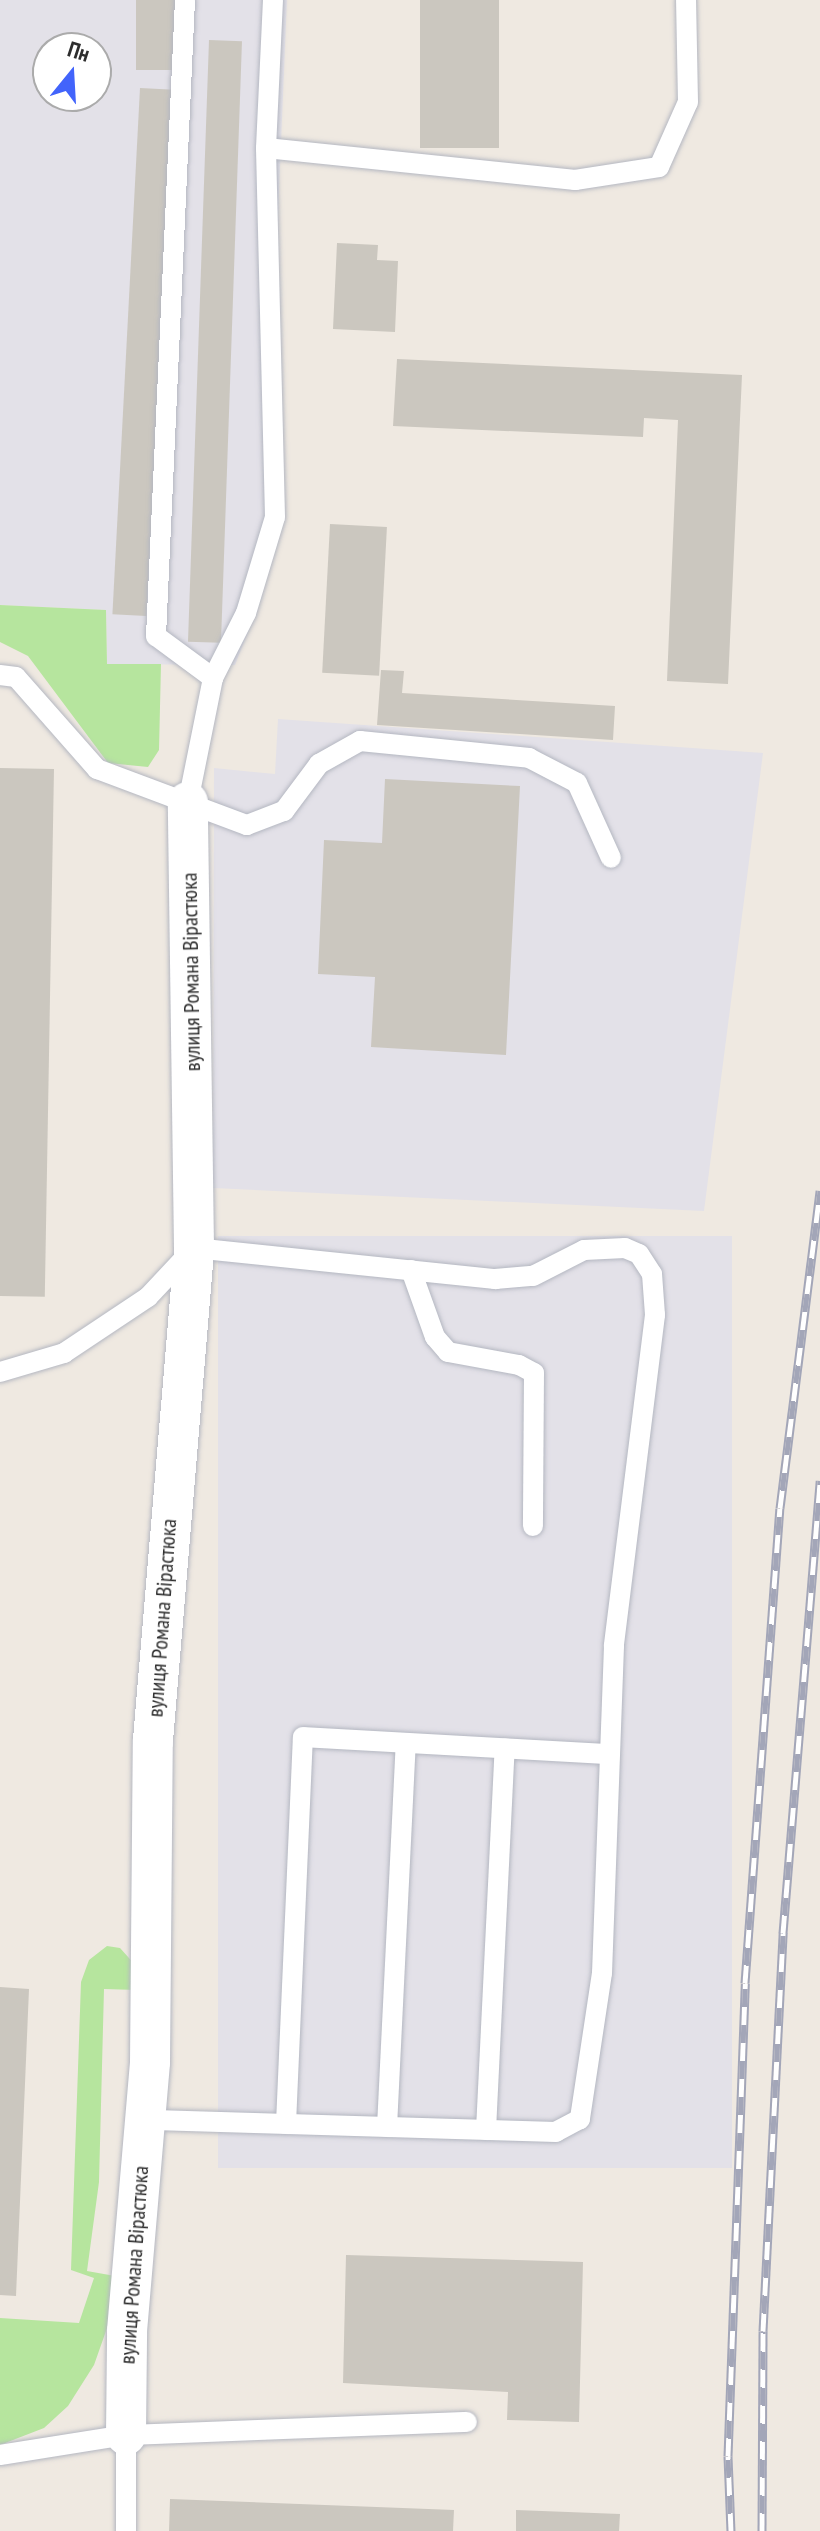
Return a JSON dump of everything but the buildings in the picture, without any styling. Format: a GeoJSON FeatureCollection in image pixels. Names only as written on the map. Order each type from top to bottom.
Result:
{"type":"FeatureCollection","features":[{"type":"Feature","properties":{"kind":"street","name":"вулиця Романа Вірастюка"},"geometry":{"type":"LineString","coordinates":[[126,2435],[127,2331],[145,2120],[153,1740],[194,1248],[188,802]]}},
{"type":"Feature","properties":{"kind":"lane"},"geometry":{"type":"LineString","coordinates":[[185,0],[156,636],[213,678]]}},
{"type":"Feature","properties":{"kind":"lane"},"geometry":{"type":"LineString","coordinates":[[188,802],[213,678],[246,613],[275,517],[266,148],[273,0]]}},
{"type":"Feature","properties":{"kind":"lane"},"geometry":{"type":"LineString","coordinates":[[266,148],[575,180],[659,167],[688,102],[686,0]]}},
{"type":"Feature","properties":{"kind":"lane"},"geometry":{"type":"LineString","coordinates":[[0,675],[16,677],[97,769],[247,825],[284,811],[319,764],[360,741],[529,758],[577,783],[611,858]]}},
{"type":"Feature","properties":{"kind":"lane"},"geometry":{"type":"LineString","coordinates":[[0,1372],[64,1353],[148,1297],[194,1248],[495,1279],[533,1276],[584,1250],[625,1248],[639,1254],[652,1274],[655,1315],[614,1646],[602,1973],[585,2107],[569,2129],[486,2130],[145,2120]]}},
{"type":"Feature","properties":{"kind":"lane"},"geometry":{"type":"LineString","coordinates":[[411,1270],[435,1337],[448,1352],[519,1365],[534,1373],[533,1526]]}},
{"type":"Feature","properties":{"kind":"lane"},"geometry":{"type":"LineString","coordinates":[[286,2124],[303,1737],[610,1754]]}},
{"type":"Feature","properties":{"kind":"lane"},"geometry":{"type":"LineString","coordinates":[[387,2127],[406,1743]]}},
{"type":"Feature","properties":{"kind":"lane"},"geometry":{"type":"LineString","coordinates":[[486,2130],[505,1748]]}},
{"type":"Feature","properties":{"kind":"lane"},"geometry":{"type":"LineString","coordinates":[[0,2455],[126,2435],[467,2422]]}},
{"type":"Feature","properties":{"kind":"lane"},"geometry":{"type":"LineString","coordinates":[[126,2435],[126,2531]]}},
{"type":"Feature","properties":{"kind":"shaded area"},"geometry":{"type":"Polygon","coordinates":[[[0,0],[287,0],[262,596],[235,665],[107,664],[106,610],[0,605],[0,0]]]}},
{"type":"Feature","properties":{"kind":"shaded area"},"geometry":{"type":"Polygon","coordinates":[[[278,719],[763,753],[704,1211],[213,1188],[214,768],[275,774],[278,719]]]}},
{"type":"Feature","properties":{"kind":"shaded area"},"geometry":{"type":"Polygon","coordinates":[[[218,1236],[732,1236],[732,2168],[218,2168],[218,1236]]]}},
{"type":"Feature","properties":{"kind":"green space"},"geometry":{"type":"Polygon","coordinates":[[[0,605],[106,610],[107,664],[161,664],[159,750],[148,767],[108,763],[28,656],[0,642],[0,605]]]}},
{"type":"Feature","properties":{"kind":"green space"},"geometry":{"type":"Polygon","coordinates":[[[107,1946],[120,1948],[138,1968],[137,1990],[104,1989],[99,2182],[87,2271],[115,2276],[112,2314],[94,2365],[68,2406],[44,2428],[0,2445],[0,2318],[79,2323],[94,2278],[71,2270],[81,1982],[89,1960],[107,1946]]]}},
{"type":"Feature","properties":{"kind":"railway"},"geometry":{"type":"LineString","coordinates":[[731,2531],[728,2456],[745,1983],[780,1508],[820,1191]]}},
{"type":"Feature","properties":{"kind":"railway"},"geometry":{"type":"LineString","coordinates":[[762,2531],[763,2331],[783,1933],[820,1481]]}}]}
